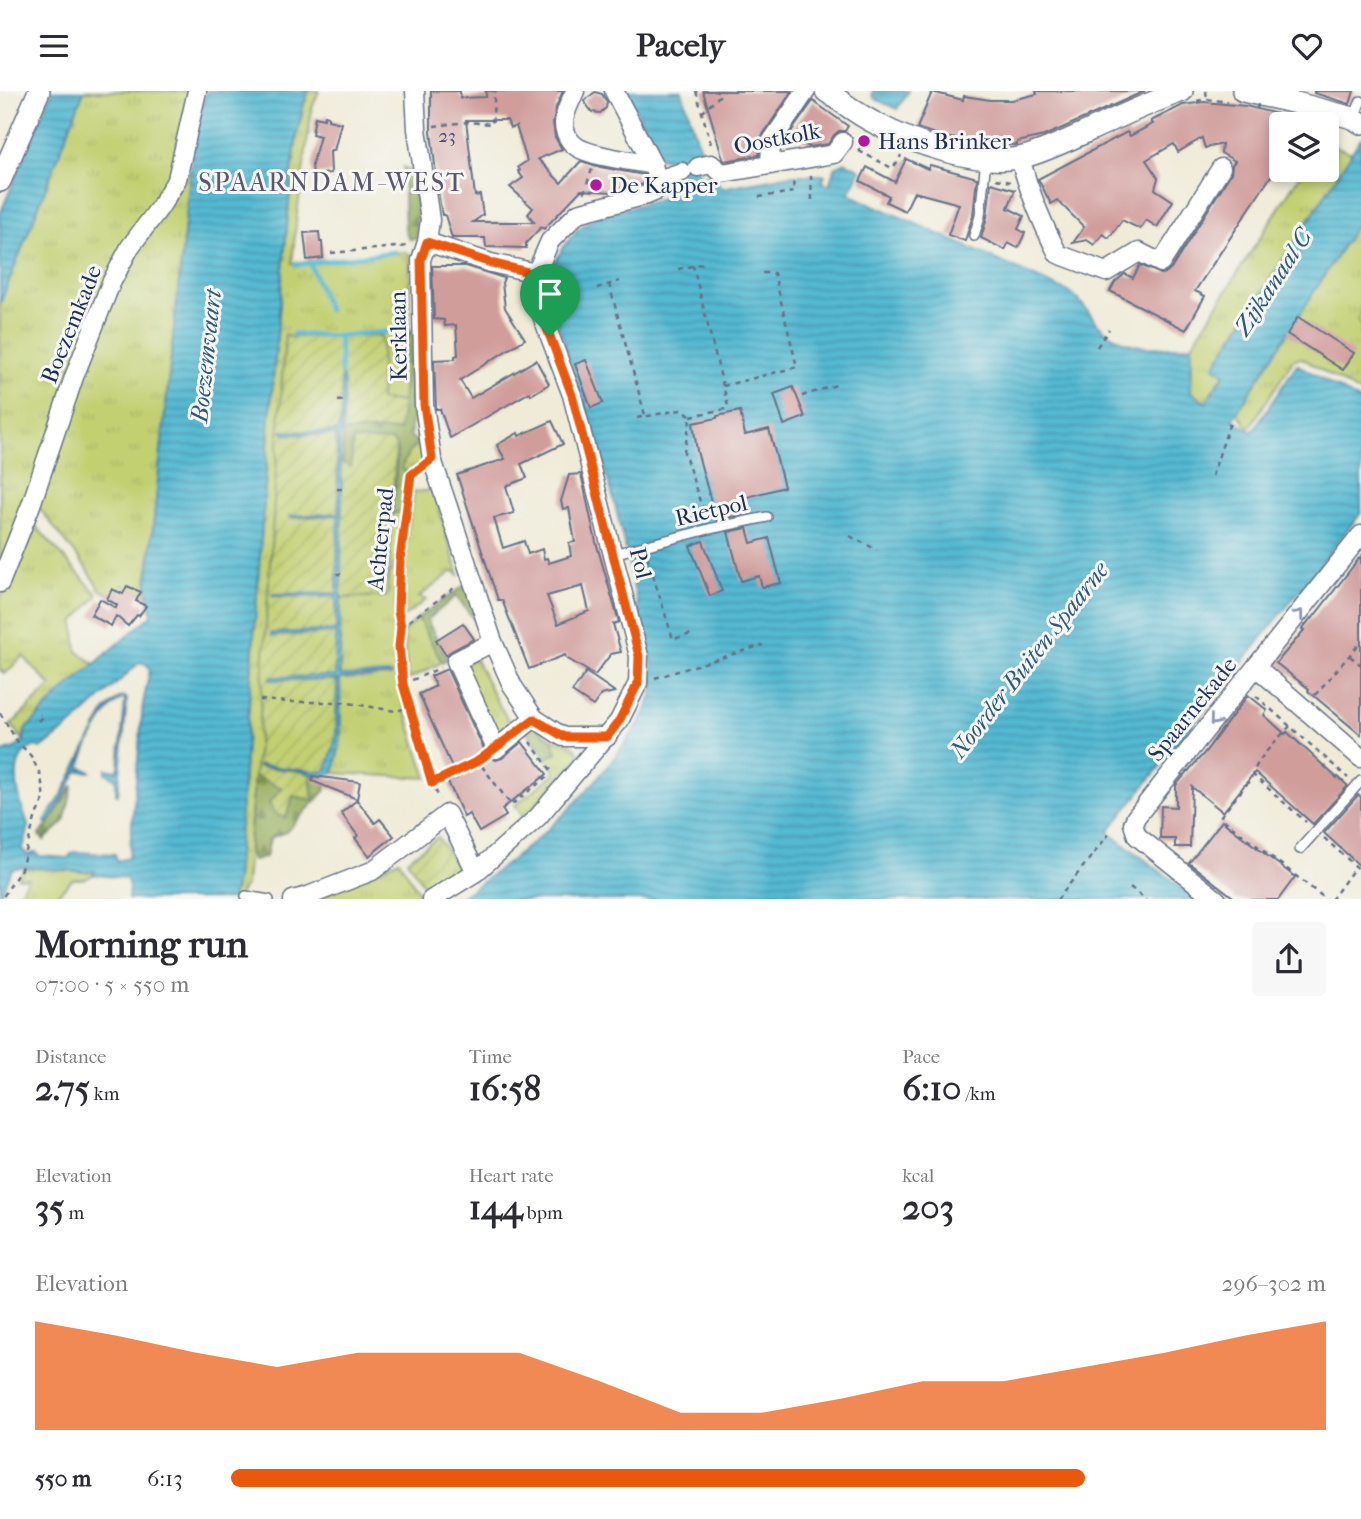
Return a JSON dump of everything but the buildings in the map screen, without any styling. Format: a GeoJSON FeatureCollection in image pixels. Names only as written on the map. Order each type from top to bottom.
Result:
{"type":"FeatureCollection","features":[{"type":"Feature","properties":{"kind":"street"},"geometry":{"type":"LineString","coordinates":[[0,181],[39,91]]}},
{"type":"Feature","properties":{"kind":"street","name":"Boezemkade"},"geometry":{"type":"LineString","coordinates":[[0,583],[111,283],[131,247],[160,208],[177,179],[197,91]]}},
{"type":"Feature","properties":{"kind":"street","name":"Kerklaan"},"geometry":{"type":"LineString","coordinates":[[415,91],[416,129],[430,220],[421,260],[424,405],[432,459],[492,642],[527,724],[564,737],[607,737]]}},
{"type":"Feature","properties":{"kind":"street"},"geometry":{"type":"LineString","coordinates":[[575,91],[564,122],[570,141],[579,149],[655,173],[697,168]]}},
{"type":"Feature","properties":{"kind":"street"},"geometry":{"type":"LineString","coordinates":[[426,245],[536,274],[550,241],[578,213],[652,194],[655,173],[614,91]]}},
{"type":"Feature","properties":{"kind":"street"},"geometry":{"type":"LineString","coordinates":[[770,165],[771,142],[807,91]]}},
{"type":"Feature","properties":{"kind":"street"},"geometry":{"type":"LineString","coordinates":[[826,91],[874,123],[913,140],[986,159],[1020,158],[1061,143],[1145,104],[1188,96]]}},
{"type":"Feature","properties":{"kind":"street"},"geometry":{"type":"LineString","coordinates":[[1246,100],[1358,114]]}},
{"type":"Feature","properties":{"kind":"street","name":"Oostkolk"},"geometry":{"type":"LineString","coordinates":[[697,168],[722,173],[770,165],[834,153],[843,142]]}},
{"type":"Feature","properties":{"kind":"street"},"geometry":{"type":"LineString","coordinates":[[1020,158],[1026,182],[1058,254],[1106,272],[1139,252],[1161,263],[1222,168]]}},
{"type":"Feature","properties":{"kind":"street","name":"Pol"},"geometry":{"type":"LineString","coordinates":[[431,899],[475,872],[538,817],[619,721],[638,683],[639,656],[619,553],[572,395],[540,310],[536,274]]}},
{"type":"Feature","properties":{"kind":"street","name":"Spaarnekade"},"geometry":{"type":"LineString","coordinates":[[1217,899],[1137,836],[1133,824],[1361,535]]}},
{"type":"Feature","properties":{"kind":"street"},"geometry":{"type":"LineString","coordinates":[[492,642],[456,661],[496,749],[527,724]]}},
{"type":"Feature","properties":{"kind":"street"},"geometry":{"type":"LineString","coordinates":[[1256,667],[1361,758]]}},
{"type":"Feature","properties":{"kind":"street"},"geometry":{"type":"LineString","coordinates":[[293,899],[308,896],[372,871],[447,814],[475,872]]}},
{"type":"Feature","properties":{"kind":"lane"},"geometry":{"type":"LineString","coordinates":[[974,236],[980,216],[986,159]]}},
{"type":"Feature","properties":{"kind":"lane","name":"Rietpol"},"geometry":{"type":"LineString","coordinates":[[619,553],[767,517]]}},
{"type":"Feature","properties":{"kind":"lane"},"geometry":{"type":"LineString","coordinates":[[1300,849],[1359,783]]}},
{"type":"Feature","properties":{"kind":"lane"},"geometry":{"type":"LineString","coordinates":[[246,896],[269,899]]}},
{"type":"Feature","properties":{"kind":"path"},"geometry":{"type":"LineString","coordinates":[[416,129],[467,122],[492,124],[495,91]]}},
{"type":"Feature","properties":{"kind":"path","name":"Oostkolk"},"geometry":{"type":"LineString","coordinates":[[696,91],[712,145],[697,168]]}},
{"type":"Feature","properties":{"kind":"path"},"geometry":{"type":"LineString","coordinates":[[702,113],[724,91]]}},
{"type":"Feature","properties":{"kind":"path"},"geometry":{"type":"LineString","coordinates":[[1206,91],[1207,99]]}},
{"type":"Feature","properties":{"kind":"path"},"geometry":{"type":"LineString","coordinates":[[1188,96],[1246,100],[1259,109],[1246,100]]}},
{"type":"Feature","properties":{"kind":"path"},"geometry":{"type":"LineString","coordinates":[[859,151],[892,167],[901,154]]}},
{"type":"Feature","properties":{"kind":"path"},"geometry":{"type":"LineString","coordinates":[[578,213],[598,154]]}},
{"type":"Feature","properties":{"kind":"path"},"geometry":{"type":"LineString","coordinates":[[759,197],[794,192],[792,175]]}},
{"type":"Feature","properties":{"kind":"path"},"geometry":{"type":"LineString","coordinates":[[811,175],[812,200]]}},
{"type":"Feature","properties":{"kind":"path"},"geometry":{"type":"LineString","coordinates":[[331,253],[426,245]]}},
{"type":"Feature","properties":{"kind":"path"},"geometry":{"type":"LineString","coordinates":[[678,269],[706,263]]}},
{"type":"Feature","properties":{"kind":"path"},"geometry":{"type":"LineString","coordinates":[[691,416],[728,406],[693,265]]}},
{"type":"Feature","properties":{"kind":"path"},"geometry":{"type":"LineString","coordinates":[[723,386],[797,367],[774,273],[762,273]]}},
{"type":"Feature","properties":{"kind":"path"},"geometry":{"type":"LineString","coordinates":[[597,288],[620,281]]}},
{"type":"Feature","properties":{"kind":"path"},"geometry":{"type":"LineString","coordinates":[[609,284],[645,415]]}},
{"type":"Feature","properties":{"kind":"path"},"geometry":{"type":"LineString","coordinates":[[1097,347],[1109,329]]}},
{"type":"Feature","properties":{"kind":"path"},"geometry":{"type":"LineString","coordinates":[[802,396],[839,384]]}},
{"type":"Feature","properties":{"kind":"path"},"geometry":{"type":"LineString","coordinates":[[338,401],[344,400]]}},
{"type":"Feature","properties":{"kind":"path"},"geometry":{"type":"LineString","coordinates":[[637,418],[680,410],[691,416]]}},
{"type":"Feature","properties":{"kind":"path"},"geometry":{"type":"LineString","coordinates":[[691,416],[684,451],[709,529]]}},
{"type":"Feature","properties":{"kind":"path"},"geometry":{"type":"LineString","coordinates":[[1212,476],[1232,420]]}},
{"type":"Feature","properties":{"kind":"path","name":"Achterpad"},"geometry":{"type":"LineString","coordinates":[[432,459],[411,475],[400,560],[399,647],[403,684],[432,783],[447,814]]}},
{"type":"Feature","properties":{"kind":"path"},"geometry":{"type":"LineString","coordinates":[[337,489],[343,489]]}},
{"type":"Feature","properties":{"kind":"path"},"geometry":{"type":"LineString","coordinates":[[850,536],[877,550]]}},
{"type":"Feature","properties":{"kind":"path"},"geometry":{"type":"LineString","coordinates":[[645,546],[673,639],[695,633]]}},
{"type":"Feature","properties":{"kind":"path"},"geometry":{"type":"LineString","coordinates":[[401,627],[470,576]]}},
{"type":"Feature","properties":{"kind":"path"},"geometry":{"type":"LineString","coordinates":[[1303,708],[1361,642]]}},
{"type":"Feature","properties":{"kind":"path"},"geometry":{"type":"LineString","coordinates":[[651,679],[762,645]]}},
{"type":"Feature","properties":{"kind":"path"},"geometry":{"type":"LineString","coordinates":[[1350,656],[1361,665]]}},
{"type":"Feature","properties":{"kind":"path"},"geometry":{"type":"LineString","coordinates":[[403,684],[456,661]]}},
{"type":"Feature","properties":{"kind":"path"},"geometry":{"type":"LineString","coordinates":[[1243,685],[1359,783]]}},
{"type":"Feature","properties":{"kind":"path"},"geometry":{"type":"LineString","coordinates":[[260,700],[342,702],[396,711],[410,708]]}},
{"type":"Feature","properties":{"kind":"path"},"geometry":{"type":"LineString","coordinates":[[0,713],[17,741],[31,756],[41,776],[44,799],[36,815],[22,869],[1,899]]}},
{"type":"Feature","properties":{"kind":"path"},"geometry":{"type":"LineString","coordinates":[[38,721],[41,715],[46,713]]}},
{"type":"Feature","properties":{"kind":"path"},"geometry":{"type":"LineString","coordinates":[[478,761],[511,805],[553,772],[527,724]]}},
{"type":"Feature","properties":{"kind":"path"},"geometry":{"type":"LineString","coordinates":[[1290,726],[1267,750],[1251,779],[1220,817],[1329,899],[1356,866]]}},
{"type":"Feature","properties":{"kind":"path"},"geometry":{"type":"LineString","coordinates":[[432,783],[478,761],[496,749]]}},
{"type":"Feature","properties":{"kind":"path"},"geometry":{"type":"LineString","coordinates":[[1057,899],[1109,834]]}},
{"type":"Feature","properties":{"kind":"path"},"geometry":{"type":"LineString","coordinates":[[1129,887],[1143,899]]}},
{"type":"Feature","properties":{"kind":"green space"},"geometry":{"type":"Polygon","coordinates":[[[84,91],[189,91],[172,171],[158,203],[125,242],[0,569],[0,304],[84,91]]]}},
{"type":"Feature","properties":{"kind":"green space"},"geometry":{"type":"Polygon","coordinates":[[[309,91],[319,91],[312,108],[292,263],[405,252],[410,255],[409,331],[403,402],[380,401],[286,335],[246,885],[237,897],[230,899],[236,881],[272,391],[291,181],[297,135],[309,91]]]}},
{"type":"Feature","properties":{"kind":"green space"},"geometry":{"type":"Polygon","coordinates":[[[1339,148],[1352,153],[1339,173],[1339,148]]]}},
{"type":"Feature","properties":{"kind":"green space"},"geometry":{"type":"Polygon","coordinates":[[[191,167],[147,584],[149,596],[123,585],[117,598],[100,590],[88,570],[36,504],[120,274],[191,167]]]}},
{"type":"Feature","properties":{"kind":"green space"},"geometry":{"type":"Polygon","coordinates":[[[403,167],[412,172],[417,211],[416,239],[409,239],[405,229],[403,167]]]}},
{"type":"Feature","properties":{"kind":"green space"},"geometry":{"type":"Polygon","coordinates":[[[1295,182],[1333,182],[1219,358],[1225,374],[1210,394],[1207,403],[1191,393],[1192,345],[1295,182]]]}},
{"type":"Feature","properties":{"kind":"green space"},"geometry":{"type":"Polygon","coordinates":[[[1361,217],[1361,315],[1358,320],[1361,323],[1361,394],[1302,358],[1294,359],[1249,428],[1237,412],[1361,217]]]}},
{"type":"Feature","properties":{"kind":"green space"},"geometry":{"type":"Polygon","coordinates":[[[409,331],[419,333],[410,435],[417,444],[406,457],[402,468],[408,474],[403,511],[392,514],[396,447],[352,468],[343,462],[343,432],[399,431],[409,331]]]}},
{"type":"Feature","properties":{"kind":"green space"},"geometry":{"type":"Polygon","coordinates":[[[285,334],[289,337],[382,336],[380,400],[403,402],[399,431],[343,432],[343,462],[351,467],[353,440],[393,441],[396,447],[387,596],[340,598],[342,487],[339,438],[343,427],[344,382],[337,432],[283,432],[336,435],[339,513],[291,517],[338,515],[337,594],[273,595],[336,597],[336,631],[271,633],[272,636],[336,633],[336,677],[270,679],[337,680],[336,738],[327,769],[322,772],[300,771],[310,774],[313,800],[293,796],[286,818],[275,814],[269,803],[282,788],[254,776],[285,334]]]}},
{"type":"Feature","properties":{"kind":"green space"},"geometry":{"type":"Polygon","coordinates":[[[419,442],[425,462],[412,467],[408,474],[402,468],[403,464],[419,442]]]}},
{"type":"Feature","properties":{"kind":"green space"},"geometry":{"type":"Polygon","coordinates":[[[433,490],[459,575],[453,571],[419,597],[426,600],[403,617],[404,550],[414,492],[433,490]]]}},
{"type":"Feature","properties":{"kind":"green space"},"geometry":{"type":"Polygon","coordinates":[[[403,511],[397,562],[389,569],[392,514],[403,511]]]}},
{"type":"Feature","properties":{"kind":"green space"},"geometry":{"type":"Polygon","coordinates":[[[30,520],[98,595],[74,622],[77,651],[95,664],[25,730],[24,740],[11,725],[51,686],[23,656],[5,674],[0,670],[0,599],[30,520]]]}},
{"type":"Feature","properties":{"kind":"green space"},"geometry":{"type":"Polygon","coordinates":[[[397,566],[396,661],[406,713],[427,778],[334,773],[341,738],[340,679],[390,676],[340,677],[340,598],[387,596],[389,573],[397,566]]]}},
{"type":"Feature","properties":{"kind":"green space"},"geometry":{"type":"Polygon","coordinates":[[[468,583],[480,615],[474,619],[456,596],[427,620],[447,659],[442,662],[418,618],[468,583]]]}},
{"type":"Feature","properties":{"kind":"green space"},"geometry":{"type":"Polygon","coordinates":[[[418,618],[442,662],[408,680],[403,632],[418,618]]]}},
{"type":"Feature","properties":{"kind":"green space"},"geometry":{"type":"Polygon","coordinates":[[[475,658],[513,728],[497,740],[463,665],[475,658]]]}},
{"type":"Feature","properties":{"kind":"green space"},"geometry":{"type":"Polygon","coordinates":[[[532,723],[552,739],[557,753],[546,758],[525,729],[532,723]]]}},
{"type":"Feature","properties":{"kind":"green space"},"geometry":{"type":"Polygon","coordinates":[[[552,739],[573,746],[580,756],[523,817],[515,805],[556,773],[546,758],[556,753],[552,739]]]}},
{"type":"Feature","properties":{"kind":"green space"},"geometry":{"type":"Polygon","coordinates":[[[310,774],[321,777],[326,790],[286,832],[270,838],[266,857],[252,860],[249,850],[254,776],[283,788],[286,818],[293,796],[313,800],[310,774]]]}},
{"type":"Feature","properties":{"kind":"green space"},"geometry":{"type":"Polygon","coordinates":[[[73,785],[64,822],[44,840],[39,835],[73,785]]]}},
{"type":"Feature","properties":{"kind":"green space"},"geometry":{"type":"Polygon","coordinates":[[[438,837],[459,870],[424,886],[407,860],[438,837]]]}},
{"type":"Feature","properties":{"kind":"green space"},"geometry":{"type":"Polygon","coordinates":[[[399,860],[421,896],[417,899],[315,899],[399,860]]]}},
{"type":"Feature","properties":{"kind":"green space"},"geometry":{"type":"Polygon","coordinates":[[[24,868],[95,871],[89,877],[73,879],[55,899],[16,899],[28,878],[18,878],[24,868]]]}},
{"type":"Feature","properties":{"kind":"water"},"geometry":{"type":"Polygon","coordinates":[[[52,91],[84,91],[0,304],[0,214],[52,91]]]}},
{"type":"Feature","properties":{"kind":"water","name":"Boezemvaart"},"geometry":{"type":"Polygon","coordinates":[[[207,91],[309,91],[297,135],[291,181],[272,391],[236,881],[232,899],[128,899],[129,886],[126,878],[93,875],[95,871],[24,867],[12,869],[0,894],[0,753],[17,747],[24,740],[25,730],[64,690],[152,615],[147,584],[192,157],[207,91]],[[140,662],[74,723],[41,749],[36,746],[21,757],[17,784],[28,827],[22,850],[29,855],[36,852],[39,856],[68,858],[73,852],[115,854],[117,861],[129,858],[143,704],[150,669],[140,662]]]}},
{"type":"Feature","properties":{"kind":"water"},"geometry":{"type":"Polygon","coordinates":[[[627,91],[682,91],[701,151],[694,153],[700,177],[713,174],[721,188],[792,175],[825,175],[822,181],[829,185],[835,167],[845,162],[861,170],[849,194],[1071,293],[1100,326],[1121,340],[1155,347],[1192,345],[1191,392],[1206,403],[1225,374],[1214,367],[1219,358],[1333,182],[1339,182],[1339,173],[1361,138],[1361,217],[1296,321],[1349,354],[1342,364],[1289,331],[1233,419],[1252,432],[1297,364],[1361,402],[1361,513],[1108,832],[1197,899],[457,899],[547,831],[587,791],[637,727],[649,705],[654,681],[652,661],[625,547],[602,459],[549,295],[553,266],[578,229],[596,217],[683,192],[685,181],[678,159],[660,158],[627,91]]]}},
{"type":"Feature","properties":{"kind":"water"},"geometry":{"type":"Polygon","coordinates":[[[873,91],[909,91],[897,109],[875,99],[873,91]]]}},
{"type":"Feature","properties":{"kind":"water"},"geometry":{"type":"Polygon","coordinates":[[[341,373],[344,382],[343,427],[339,438],[342,487],[340,676],[391,676],[340,679],[341,738],[334,773],[321,777],[300,771],[258,767],[322,772],[327,769],[336,738],[337,680],[270,680],[270,677],[335,676],[336,633],[271,636],[271,633],[336,630],[336,597],[273,594],[337,593],[338,515],[290,516],[339,513],[336,435],[284,434],[282,431],[337,432],[341,422],[341,373]]]}},
{"type":"Feature","properties":{"kind":"water"},"geometry":{"type":"Polygon","coordinates":[[[125,697],[127,699],[118,795],[116,779],[106,773],[106,769],[117,771],[119,766],[124,698],[103,718],[87,749],[80,767],[92,772],[76,773],[49,824],[46,824],[105,711],[119,698],[125,697]]]}},
{"type":"Feature","properties":{"kind":"waterway"},"geometry":{"type":"LineString","coordinates":[[310,263],[395,252]]}},
{"type":"Feature","properties":{"kind":"waterway"},"geometry":{"type":"LineString","coordinates":[[296,265],[310,263],[328,310]]}},
{"type":"Feature","properties":{"kind":"waterway"},"geometry":{"type":"LineString","coordinates":[[341,373],[339,336],[406,330]]}},
{"type":"Feature","properties":{"kind":"waterway"},"geometry":{"type":"LineString","coordinates":[[293,334],[339,336]]}},
{"type":"Feature","properties":{"kind":"place","name":"Hans Brinker"},"geometry":{"type":"Point","coordinates":[864,141]}},
{"type":"Feature","properties":{"kind":"place","name":"De Kapper"},"geometry":{"type":"Point","coordinates":[596,185]}},
{"type":"Feature","properties":{"kind":"district","name":"SPAARNDAM-WEST"},"geometry":{"type":"Point","coordinates":[332,182]}},
{"type":"Feature","properties":{"kind":"route"},"geometry":{"type":"LineString","coordinates":[[427,242],[491,263],[536,274],[540,310],[550,336],[572,395],[592,468],[639,656],[638,683],[619,721],[607,737],[564,737],[534,719],[478,761],[432,783],[403,684],[398,611],[400,560],[411,475],[432,459],[424,405],[421,260],[427,242]]}},
{"type":"Feature","properties":{"kind":"water label","name":"Zijkanaal C"},"geometry":{"type":"Point","coordinates":[1273,282]}},
{"type":"Feature","properties":{"kind":"water label","name":"Noorder Buiten Spaarne"},"geometry":{"type":"Point","coordinates":[1029,660]}}]}
